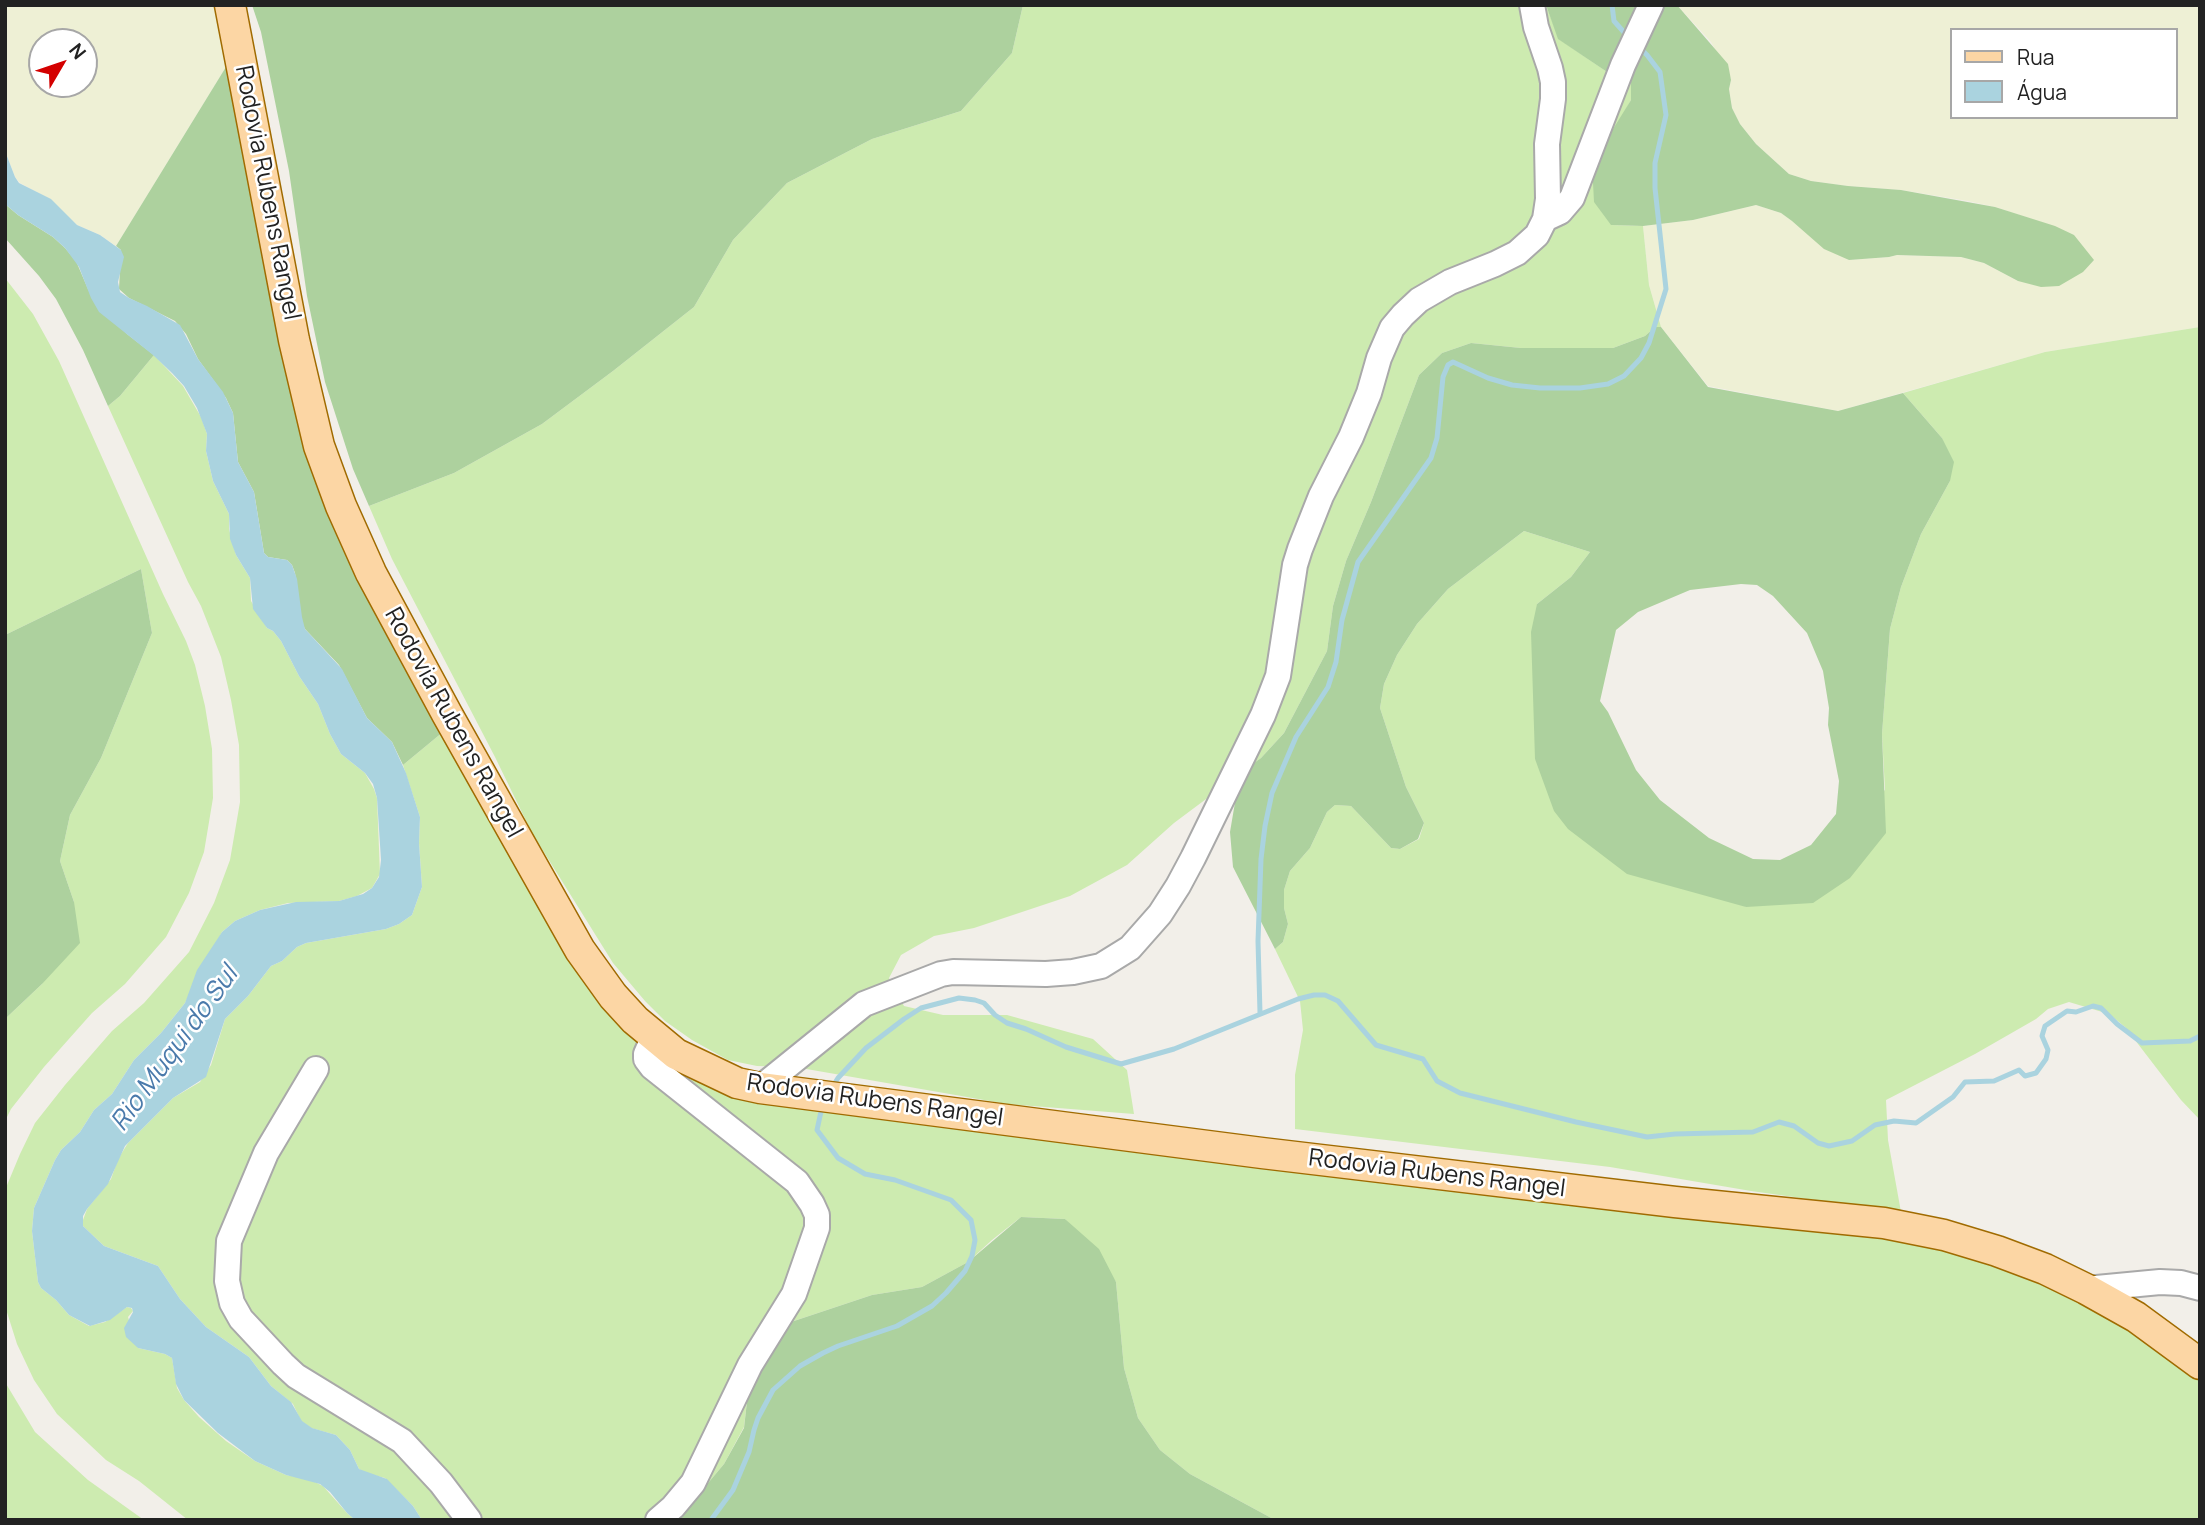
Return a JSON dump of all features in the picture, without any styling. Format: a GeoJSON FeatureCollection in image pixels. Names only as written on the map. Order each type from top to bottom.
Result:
{"type":"FeatureCollection","features":[{"type":"Feature","properties":{"kind":"main road","name":"Rodovia Rubens Rangel"},"geometry":{"type":"LineString","coordinates":[[230,5],[294,340],[318,446],[341,506],[371,573],[579,950],[613,996],[635,1020],[676,1054],[737,1083],[760,1087],[1262,1153],[1675,1202],[1884,1223],[1944,1235],[2045,1269],[2086,1289],[2136,1317],[2200,1364]]}},
{"type":"Feature","properties":{"kind":"street"},"geometry":{"type":"LineString","coordinates":[[760,1087],[864,1003],[953,972],[1046,974],[1101,966],[1135,943],[1160,914],[1178,886],[1263,715],[1278,676],[1295,565],[1300,549],[1321,496],[1352,437],[1392,328],[1419,300],[1450,282],[1517,253],[1537,234],[1545,219],[1548,199],[1547,144],[1553,82],[1532,5]]}},
{"type":"Feature","properties":{"kind":"street"},"geometry":{"type":"LineString","coordinates":[[1545,219],[1559,212],[1572,198],[1623,65],[1651,5]]}},
{"type":"Feature","properties":{"kind":"street"},"geometry":{"type":"LineString","coordinates":[[654,1036],[646,1054],[648,1063],[797,1182],[817,1215],[817,1228],[794,1294],[750,1365],[693,1483],[658,1520]]}},
{"type":"Feature","properties":{"kind":"street"},"geometry":{"type":"LineString","coordinates":[[316,1069],[266,1153],[229,1241],[227,1281],[232,1303],[241,1319],[296,1376],[402,1441],[441,1483],[469,1520]]}},
{"type":"Feature","properties":{"kind":"street"},"geometry":{"type":"LineString","coordinates":[[2086,1289],[2160,1282],[2200,1288]]}},
{"type":"Feature","properties":{"kind":"green space"},"geometry":{"type":"Polygon","coordinates":[[[5,5],[223,5],[237,49],[116,246],[77,225],[46,197],[20,183],[5,151],[5,5]]]}},
{"type":"Feature","properties":{"kind":"green space"},"geometry":{"type":"Polygon","coordinates":[[[252,5],[1023,5],[1012,53],[961,111],[872,139],[787,183],[733,240],[694,307],[613,371],[542,424],[454,473],[369,506],[353,469],[325,382],[307,296],[289,171],[261,32],[252,5]]]}},
{"type":"Feature","properties":{"kind":"green space"},"geometry":{"type":"Polygon","coordinates":[[[1023,5],[1546,5],[1559,39],[1610,74],[1628,77],[1631,81],[1631,100],[1623,115],[1611,225],[1643,226],[1649,285],[1661,327],[1655,327],[1645,336],[1613,348],[1521,348],[1471,343],[1442,353],[1419,375],[1346,561],[1333,606],[1327,651],[1284,733],[1261,758],[1174,823],[1127,865],[1070,896],[974,928],[934,936],[901,955],[889,978],[904,1006],[943,1015],[1007,1015],[1093,1039],[1127,1070],[1134,1114],[1007,1104],[795,1067],[757,1066],[728,1060],[665,1021],[613,963],[532,833],[392,559],[369,506],[454,473],[542,424],[613,371],[694,307],[733,240],[787,183],[872,139],[961,111],[1012,53],[1023,5]]]}},
{"type":"Feature","properties":{"kind":"green space"},"geometry":{"type":"Polygon","coordinates":[[[1546,5],[1677,5],[1728,64],[1732,108],[1740,124],[1756,144],[1789,174],[1811,181],[1901,190],[1995,207],[2055,226],[2074,235],[2094,260],[2083,272],[2059,286],[2041,287],[2018,281],[1984,263],[1961,257],[1897,255],[1849,260],[1824,249],[1781,213],[1756,205],[1693,220],[1643,226],[1611,225],[1594,202],[1592,163],[1631,100],[1631,81],[1628,77],[1610,74],[1558,39],[1546,5]]]}},
{"type":"Feature","properties":{"kind":"green space"},"geometry":{"type":"Polygon","coordinates":[[[1677,5],[2200,5],[2200,327],[2045,352],[1838,411],[1708,386],[1661,327],[1649,285],[1643,226],[1693,220],[1756,205],[1781,213],[1849,260],[1897,255],[1961,257],[1984,263],[2018,281],[2040,222],[1968,201],[1901,190],[1811,181],[1789,174],[1756,144],[1740,124],[1732,108],[1729,89],[1731,79],[1711,42],[1677,5]]]}},
{"type":"Feature","properties":{"kind":"green space"},"geometry":{"type":"Polygon","coordinates":[[[237,49],[299,389],[449,727],[403,765],[392,742],[367,718],[339,665],[305,629],[292,565],[287,560],[268,557],[264,553],[254,492],[238,462],[233,413],[226,398],[175,321],[129,298],[119,289],[121,250],[116,246],[237,49]]]}},
{"type":"Feature","properties":{"kind":"green space"},"geometry":{"type":"Polygon","coordinates":[[[5,204],[65,248],[76,261],[88,289],[127,334],[154,355],[120,396],[108,406],[56,299],[5,238],[5,204]]]}},
{"type":"Feature","properties":{"kind":"green space"},"geometry":{"type":"Polygon","coordinates":[[[5,278],[33,314],[59,361],[186,641],[205,706],[212,749],[213,798],[204,852],[189,893],[166,937],[125,984],[92,1013],[44,1067],[11,1109],[5,1121],[5,1019],[42,984],[74,902],[60,861],[70,815],[101,758],[152,633],[141,569],[5,635],[5,278]]]}},
{"type":"Feature","properties":{"kind":"green space"},"geometry":{"type":"Polygon","coordinates":[[[1655,327],[1661,327],[1708,387],[1838,411],[1903,393],[1942,438],[1954,462],[1950,481],[1921,534],[1901,587],[1890,629],[1882,734],[1886,833],[1850,878],[1813,903],[1746,907],[1627,874],[1568,829],[1554,811],[1535,759],[1531,632],[1537,604],[1571,577],[1590,552],[1524,531],[1448,589],[1417,624],[1397,655],[1384,684],[1380,708],[1406,787],[1424,823],[1418,839],[1400,849],[1391,848],[1351,806],[1335,805],[1327,812],[1310,848],[1290,871],[1284,890],[1284,908],[1288,924],[1283,942],[1275,949],[1233,867],[1230,832],[1240,773],[1261,758],[1284,733],[1327,651],[1333,606],[1346,561],[1419,375],[1442,353],[1471,343],[1521,348],[1613,348],[1645,336],[1655,327]],[[1741,584],[1690,590],[1638,612],[1616,630],[1600,701],[1636,770],[1660,800],[1709,838],[1753,859],[1780,860],[1811,845],[1836,814],[1839,781],[1828,725],[1829,708],[1823,671],[1807,633],[1773,596],[1757,585],[1741,584]]]}},
{"type":"Feature","properties":{"kind":"green space"},"geometry":{"type":"Polygon","coordinates":[[[2200,327],[2200,1120],[2181,1100],[2125,1027],[2109,1014],[2069,1002],[2048,1009],[2036,1019],[1975,1054],[1886,1100],[1888,1140],[1901,1212],[1751,1191],[1610,1167],[1295,1129],[1295,1075],[1303,1030],[1300,1001],[1275,949],[1283,942],[1288,924],[1284,908],[1284,890],[1290,871],[1310,848],[1327,812],[1335,805],[1351,806],[1391,848],[1400,849],[1419,839],[1424,823],[1406,787],[1380,708],[1384,684],[1397,655],[1417,624],[1448,589],[1524,531],[1590,552],[1571,577],[1537,604],[1535,759],[1746,907],[1885,790],[1882,734],[1890,629],[1901,587],[1921,534],[1950,481],[1942,438],[1903,393],[2045,352],[2200,327]]]}},
{"type":"Feature","properties":{"kind":"green space"},"geometry":{"type":"Polygon","coordinates":[[[154,355],[183,386],[201,417],[207,434],[206,451],[213,481],[229,514],[229,529],[236,555],[250,578],[251,601],[267,628],[281,641],[299,676],[318,704],[341,754],[365,773],[374,789],[377,798],[380,874],[372,888],[357,896],[339,901],[288,903],[260,910],[235,921],[222,932],[185,1003],[161,1033],[134,1060],[112,1094],[94,1110],[80,1132],[61,1150],[55,1160],[34,1208],[32,1231],[38,1282],[69,1315],[89,1326],[105,1322],[127,1307],[131,1308],[133,1311],[128,1317],[138,1348],[172,1358],[177,1388],[199,1417],[226,1441],[255,1461],[286,1475],[309,1479],[323,1486],[355,1520],[188,1520],[139,1481],[106,1460],[57,1414],[34,1380],[17,1344],[5,1306],[5,1190],[20,1154],[35,1123],[65,1085],[112,1031],[144,1003],[189,952],[214,903],[230,860],[240,802],[239,745],[221,657],[201,606],[108,406],[120,396],[154,355]]]}},
{"type":"Feature","properties":{"kind":"green space"},"geometry":{"type":"Polygon","coordinates":[[[141,569],[152,633],[101,758],[70,815],[60,861],[74,902],[80,943],[5,1019],[5,635],[141,569]]]}},
{"type":"Feature","properties":{"kind":"green space"},"geometry":{"type":"Polygon","coordinates":[[[449,727],[471,769],[677,1063],[1874,1235],[1944,1248],[2059,1285],[2200,1368],[2200,1520],[1275,1520],[1190,1474],[1160,1450],[1138,1418],[1124,1368],[1116,1282],[1065,1219],[1021,1217],[968,1262],[922,1287],[872,1295],[791,1322],[750,1375],[744,1427],[724,1464],[677,1520],[422,1520],[413,1506],[385,1478],[359,1469],[350,1450],[336,1435],[311,1428],[301,1421],[293,1404],[271,1386],[249,1357],[206,1327],[180,1299],[158,1266],[104,1246],[83,1226],[83,1220],[87,1209],[111,1179],[118,1159],[128,1143],[173,1098],[200,1082],[211,1065],[225,1019],[248,996],[271,966],[306,943],[386,929],[412,915],[422,887],[420,817],[403,765],[449,727]]]}},
{"type":"Feature","properties":{"kind":"green space"},"geometry":{"type":"Polygon","coordinates":[[[1021,1217],[1065,1219],[1099,1249],[1116,1282],[1124,1368],[1138,1418],[1160,1450],[1190,1474],[1275,1520],[677,1520],[724,1464],[744,1428],[750,1375],[791,1322],[872,1295],[922,1287],[968,1262],[1021,1217]]]}},
{"type":"Feature","properties":{"kind":"green space"},"geometry":{"type":"Polygon","coordinates":[[[5,1382],[35,1432],[88,1480],[144,1520],[5,1520],[5,1382]]]}},
{"type":"Feature","properties":{"kind":"water","name":"Rio Muqui do Sul"},"geometry":{"type":"Polygon","coordinates":[[[5,151],[19,183],[51,199],[77,225],[100,235],[121,250],[124,257],[118,282],[120,292],[180,325],[198,359],[223,392],[233,413],[238,462],[254,492],[264,553],[268,557],[287,560],[292,565],[297,579],[305,629],[342,669],[367,718],[392,742],[406,773],[420,817],[422,887],[412,915],[386,929],[306,943],[271,966],[248,996],[225,1019],[206,1077],[173,1098],[125,1146],[108,1184],[83,1216],[83,1226],[104,1246],[158,1266],[180,1299],[206,1327],[249,1357],[271,1386],[291,1402],[302,1421],[312,1428],[336,1435],[350,1450],[359,1469],[387,1479],[413,1506],[422,1520],[355,1520],[320,1484],[286,1475],[255,1461],[218,1433],[184,1400],[176,1384],[172,1358],[138,1348],[126,1337],[124,1328],[133,1312],[132,1308],[127,1307],[110,1320],[90,1326],[69,1315],[38,1282],[32,1231],[34,1208],[55,1160],[61,1150],[80,1132],[94,1110],[112,1094],[134,1060],[161,1033],[185,1003],[197,970],[222,932],[235,921],[260,910],[296,902],[339,901],[363,894],[372,888],[379,877],[381,860],[377,798],[373,784],[365,773],[341,754],[318,704],[299,676],[281,641],[253,609],[250,578],[230,539],[229,514],[213,481],[206,451],[207,434],[197,408],[184,386],[172,373],[99,312],[79,267],[65,248],[5,204],[5,151]]]}},
{"type":"Feature","properties":{"kind":"waterway"},"geometry":{"type":"LineString","coordinates":[[1612,5],[1614,21],[1629,38]]}},
{"type":"Feature","properties":{"kind":"waterway"},"geometry":{"type":"LineString","coordinates":[[1260,1013],[1258,941],[1261,859],[1272,793],[1296,737],[1328,687],[1358,562],[1431,458],[1437,438],[1443,377],[1448,365],[1453,362],[1488,378],[1512,385],[1580,388],[1608,384],[1624,376],[1641,358],[1649,343],[1666,289],[1655,188],[1655,163],[1666,115],[1660,72],[1639,47]]}},
{"type":"Feature","properties":{"kind":"waterway"},"geometry":{"type":"LineString","coordinates":[[831,1089],[866,1048],[904,1019],[921,1008],[959,998],[984,1003],[1007,1023],[1066,1047],[1121,1064],[1174,1049],[1298,999],[1325,995],[1338,1001],[1376,1045],[1423,1059],[1437,1081],[1460,1093],[1647,1137],[1753,1132],[1779,1122],[1794,1126],[1818,1143],[1829,1146],[1852,1141],[1875,1125],[1894,1121],[1916,1123],[1953,1097],[1965,1082],[1994,1081],[2019,1070],[2025,1076],[2036,1073],[2046,1059],[2048,1050],[2042,1036],[2045,1026],[2067,1011],[2076,1012],[2093,1006],[2101,1008],[2142,1043],[2190,1041],[2200,1036]]}},
{"type":"Feature","properties":{"kind":"waterway"},"geometry":{"type":"LineString","coordinates":[[711,1520],[733,1490],[749,1452],[758,1418],[773,1390],[800,1366],[823,1353],[897,1326],[932,1306],[965,1271],[972,1256],[975,1240],[971,1220],[951,1200],[895,1180],[865,1174],[838,1158],[817,1130],[822,1107]]}}]}
